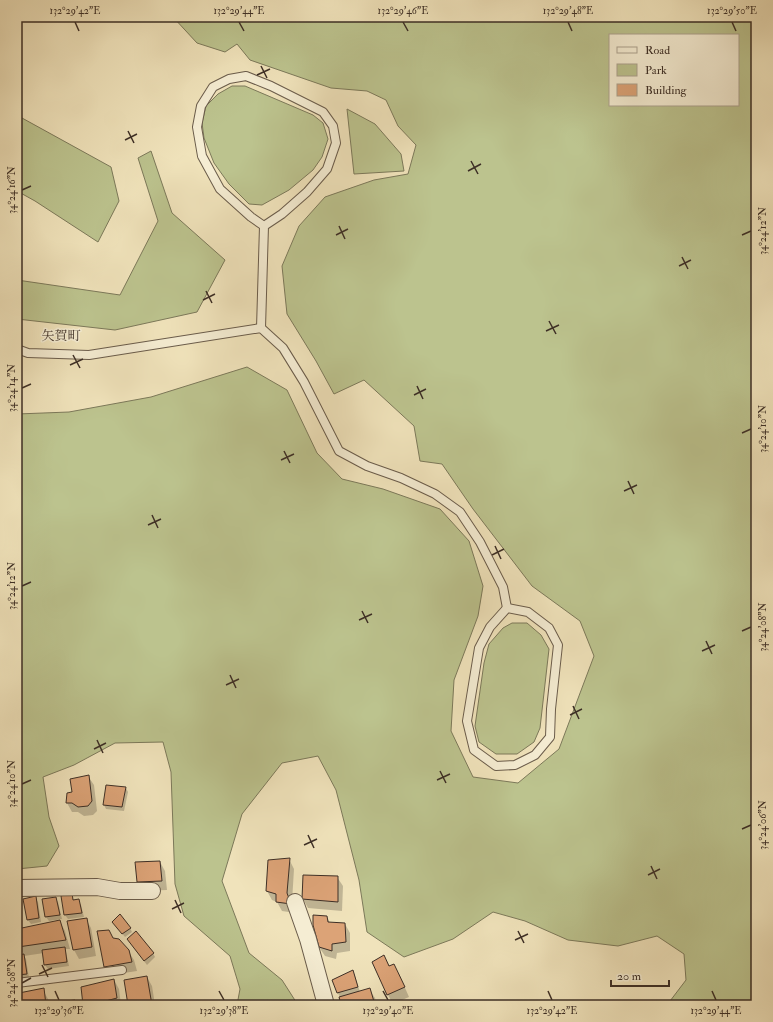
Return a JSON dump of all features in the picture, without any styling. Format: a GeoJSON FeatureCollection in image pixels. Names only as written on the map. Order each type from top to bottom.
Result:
{"type":"FeatureCollection","features":[{"type":"Feature","properties":{"kind":"street"},"geometry":{"type":"LineString","coordinates":[[17,888],[97,887],[120,891],[152,892]]}},
{"type":"Feature","properties":{"kind":"street"},"geometry":{"type":"LineString","coordinates":[[295,902],[308,939],[326,1005]]}},
{"type":"Feature","properties":{"kind":"lane"},"geometry":{"type":"LineString","coordinates":[[246,76],[271,86],[323,112],[333,126],[336,143],[327,169],[307,192],[282,214],[264,226],[251,217],[220,189],[202,156],[197,126],[201,106],[213,87],[229,78],[246,76]]}},
{"type":"Feature","properties":{"kind":"lane"},"geometry":{"type":"LineString","coordinates":[[264,226],[261,328],[283,348],[304,382],[339,451],[367,466],[401,478],[435,494],[460,512],[480,542],[503,587],[507,608]]}},
{"type":"Feature","properties":{"kind":"lane"},"geometry":{"type":"LineString","coordinates":[[17,349],[28,353],[89,356],[261,328]]}},
{"type":"Feature","properties":{"kind":"lane"},"geometry":{"type":"LineString","coordinates":[[507,608],[528,612],[549,628],[558,646],[551,709],[550,737],[535,755],[515,766],[496,766],[474,750],[467,721],[478,648],[490,627],[507,608]]}},
{"type":"Feature","properties":{"kind":"lane"},"geometry":{"type":"LineString","coordinates":[[17,983],[122,970]]}},
{"type":"Feature","properties":{"kind":"green space"},"geometry":{"type":"Polygon","coordinates":[[[173,17],[756,17],[756,1005],[667,1005],[686,980],[684,954],[657,936],[618,946],[568,940],[525,921],[493,912],[453,939],[404,957],[367,932],[359,880],[336,790],[318,756],[282,763],[242,814],[222,881],[249,953],[282,980],[298,1005],[237,1005],[240,989],[230,956],[184,916],[175,884],[171,772],[163,742],[115,743],[74,765],[43,777],[49,817],[59,846],[47,866],[17,869],[17,414],[69,412],[151,397],[247,367],[287,390],[317,453],[342,479],[383,489],[440,509],[469,541],[483,586],[478,616],[454,680],[451,731],[473,777],[518,783],[559,749],[594,656],[580,621],[532,586],[473,509],[442,464],[420,461],[414,426],[364,380],[334,394],[287,314],[282,266],[299,226],[325,197],[374,180],[408,174],[416,145],[398,126],[386,100],[367,91],[331,88],[250,60],[237,44],[225,52],[197,43],[173,17]]]}},
{"type":"Feature","properties":{"kind":"green space"},"geometry":{"type":"Polygon","coordinates":[[[232,86],[245,86],[313,115],[323,123],[328,139],[322,157],[313,170],[289,190],[262,205],[249,204],[229,184],[214,163],[204,138],[202,123],[206,106],[218,94],[232,86]]]}},
{"type":"Feature","properties":{"kind":"green space"},"geometry":{"type":"Polygon","coordinates":[[[347,109],[375,124],[401,154],[404,171],[354,174],[347,109]]]}},
{"type":"Feature","properties":{"kind":"green space"},"geometry":{"type":"Polygon","coordinates":[[[17,117],[22,118],[111,167],[119,201],[98,242],[17,191],[17,117]]]}},
{"type":"Feature","properties":{"kind":"green space"},"geometry":{"type":"Polygon","coordinates":[[[151,151],[172,213],[225,260],[197,312],[115,330],[17,319],[17,280],[120,295],[158,221],[138,158],[151,151]]]}},
{"type":"Feature","properties":{"kind":"green space"},"geometry":{"type":"Polygon","coordinates":[[[512,623],[527,623],[541,635],[549,649],[540,728],[534,742],[517,754],[496,754],[479,742],[475,726],[484,663],[489,644],[503,628],[512,623]]]}},
{"type":"Feature","properties":{"kind":"building"},"geometry":{"type":"Polygon","coordinates":[[[89,775],[92,801],[88,806],[78,807],[72,803],[66,803],[67,793],[72,792],[70,779],[89,775]]]}},
{"type":"Feature","properties":{"kind":"building"},"geometry":{"type":"Polygon","coordinates":[[[106,785],[126,787],[122,807],[103,805],[106,785]]]}},
{"type":"Feature","properties":{"kind":"building"},"geometry":{"type":"Polygon","coordinates":[[[290,858],[287,893],[291,904],[276,902],[276,894],[266,891],[268,860],[290,858]]]}},
{"type":"Feature","properties":{"kind":"building"},"geometry":{"type":"Polygon","coordinates":[[[160,861],[162,881],[137,882],[135,862],[160,861]]]}},
{"type":"Feature","properties":{"kind":"building"},"geometry":{"type":"Polygon","coordinates":[[[303,875],[338,876],[338,902],[302,899],[303,875]]]}},
{"type":"Feature","properties":{"kind":"building"},"geometry":{"type":"Polygon","coordinates":[[[72,893],[73,900],[79,899],[82,913],[64,915],[61,896],[72,893]]]}},
{"type":"Feature","properties":{"kind":"building"},"geometry":{"type":"Polygon","coordinates":[[[36,896],[39,918],[27,920],[23,899],[36,896]]]}},
{"type":"Feature","properties":{"kind":"building"},"geometry":{"type":"Polygon","coordinates":[[[56,897],[60,915],[45,917],[42,899],[56,897]]]}},
{"type":"Feature","properties":{"kind":"building"},"geometry":{"type":"Polygon","coordinates":[[[120,914],[131,928],[122,934],[112,922],[120,914]]]}},
{"type":"Feature","properties":{"kind":"building"},"geometry":{"type":"Polygon","coordinates":[[[313,915],[327,916],[328,922],[345,923],[346,942],[332,944],[332,951],[319,947],[313,925],[313,915]]]}},
{"type":"Feature","properties":{"kind":"building"},"geometry":{"type":"Polygon","coordinates":[[[87,918],[92,947],[73,950],[67,921],[87,918]]]}},
{"type":"Feature","properties":{"kind":"building"},"geometry":{"type":"Polygon","coordinates":[[[60,920],[66,940],[18,947],[17,929],[60,920]]]}},
{"type":"Feature","properties":{"kind":"building"},"geometry":{"type":"Polygon","coordinates":[[[109,930],[113,938],[119,939],[129,950],[132,962],[104,967],[97,931],[109,930]]]}},
{"type":"Feature","properties":{"kind":"building"},"geometry":{"type":"Polygon","coordinates":[[[136,931],[154,953],[144,961],[127,939],[136,931]]]}},
{"type":"Feature","properties":{"kind":"building"},"geometry":{"type":"Polygon","coordinates":[[[65,947],[67,962],[44,965],[42,950],[65,947]]]}},
{"type":"Feature","properties":{"kind":"building"},"geometry":{"type":"Polygon","coordinates":[[[24,954],[27,974],[17,975],[17,955],[24,954]]]}},
{"type":"Feature","properties":{"kind":"building"},"geometry":{"type":"Polygon","coordinates":[[[384,955],[389,966],[394,964],[405,987],[387,995],[372,962],[384,955]]]}},
{"type":"Feature","properties":{"kind":"building"},"geometry":{"type":"Polygon","coordinates":[[[353,970],[358,987],[337,993],[332,980],[353,970]]]}},
{"type":"Feature","properties":{"kind":"building"},"geometry":{"type":"Polygon","coordinates":[[[147,976],[152,1005],[128,1005],[124,980],[147,976]]]}},
{"type":"Feature","properties":{"kind":"building"},"geometry":{"type":"Polygon","coordinates":[[[114,979],[117,998],[98,1003],[99,1005],[83,1005],[81,987],[114,979]]]}},
{"type":"Feature","properties":{"kind":"building"},"geometry":{"type":"Polygon","coordinates":[[[44,988],[46,1005],[21,1005],[19,993],[44,988]]]}},
{"type":"Feature","properties":{"kind":"building"},"geometry":{"type":"Polygon","coordinates":[[[370,988],[375,1005],[341,1005],[339,997],[370,988]]]}},
{"type":"Feature","properties":{"kind":"building"},"geometry":{"type":"Polygon","coordinates":[[[75,1000],[75,1005],[51,1005],[51,1003],[75,1000]]]}},
{"type":"Feature","properties":{"kind":"district","name":"矢賀町"},"geometry":{"type":"Point","coordinates":[61,336]}}]}
